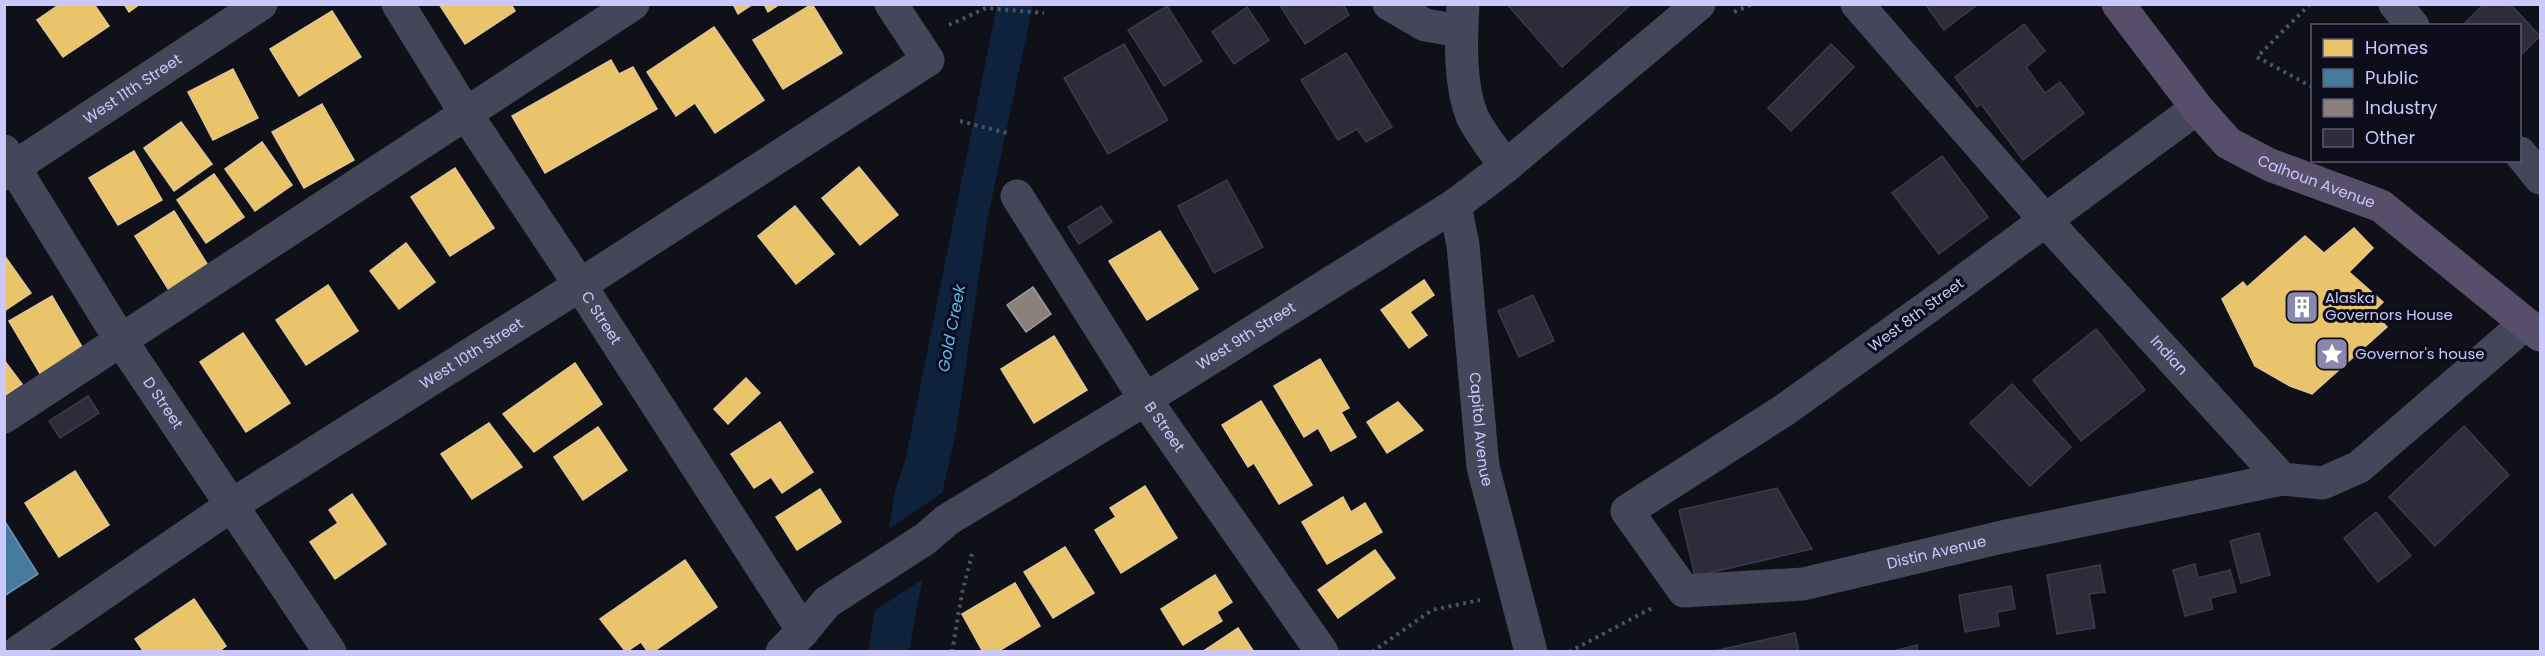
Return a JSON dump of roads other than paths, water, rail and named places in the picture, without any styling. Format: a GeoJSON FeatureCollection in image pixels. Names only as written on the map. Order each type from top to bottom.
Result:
{"type":"FeatureCollection","features":[{"type":"Feature","properties":{"kind":"main road","name":"Calhoun Avenue"},"geometry":{"type":"LineString","coordinates":[[2118,4],[2197,108],[2228,143],[2262,161],[2381,206],[2533,329]]}},
{"type":"Feature","properties":{"kind":"street","name":"West 11th Street"},"geometry":{"type":"LineString","coordinates":[[8,164],[261,4]]}},
{"type":"Feature","properties":{"kind":"street","name":"C Street"},"geometry":{"type":"LineString","coordinates":[[398,4],[466,114],[580,285],[793,641]]}},
{"type":"Feature","properties":{"kind":"street"},"geometry":{"type":"LineString","coordinates":[[4,417],[633,4]]}},
{"type":"Feature","properties":{"kind":"street","name":"West 10th Street"},"geometry":{"type":"LineString","coordinates":[[18,651],[232,505],[580,285],[928,60],[891,4]]}},
{"type":"Feature","properties":{"kind":"street"},"geometry":{"type":"LineString","coordinates":[[1389,4],[1425,25],[1462,18],[1466,91],[1473,117],[1505,167]]}},
{"type":"Feature","properties":{"kind":"street","name":"West 9th Street"},"geometry":{"type":"LineString","coordinates":[[793,641],[827,603],[925,539],[947,520],[1455,205],[1505,167],[1700,4]]}},
{"type":"Feature","properties":{"kind":"street","name":"Indian"},"geometry":{"type":"LineString","coordinates":[[1857,4],[2045,220],[2282,479]]}},
{"type":"Feature","properties":{"kind":"street"},"geometry":{"type":"LineString","coordinates":[[2395,4],[2411,24]]}},
{"type":"Feature","properties":{"kind":"street","name":"West 8th Street"},"geometry":{"type":"LineString","coordinates":[[1684,591],[1627,511],[1783,411],[1939,300],[2197,108]]}},
{"type":"Feature","properties":{"kind":"street"},"geometry":{"type":"LineString","coordinates":[[2521,154],[2541,178]]}},
{"type":"Feature","properties":{"kind":"street","name":"D Street"},"geometry":{"type":"LineString","coordinates":[[8,164],[120,339],[330,651]]}},
{"type":"Feature","properties":{"kind":"street","name":"B Street"},"geometry":{"type":"LineString","coordinates":[[1017,196],[1145,399],[1322,651]]}},
{"type":"Feature","properties":{"kind":"street","name":"Capitol Avenue"},"geometry":{"type":"LineString","coordinates":[[1455,205],[1464,245],[1483,467],[1531,651]]}},
{"type":"Feature","properties":{"kind":"street"},"geometry":{"type":"LineString","coordinates":[[2282,479],[2323,483],[2359,467],[2533,329]]}},
{"type":"Feature","properties":{"kind":"street","name":"Distin Avenue"},"geometry":{"type":"LineString","coordinates":[[1684,591],[1803,584],[2002,537],[2282,479]]}},
{"type":"Feature","properties":{"kind":"water","name":"Gold Creek"},"geometry":{"type":"Polygon","coordinates":[[[997,5],[1033,5],[987,221],[956,432],[909,651],[868,652],[895,492],[906,457],[997,5]]]}},
{"type":"Feature","properties":{"kind":"place","name":"Alaska Governors House"},"geometry":{"type":"Point","coordinates":[2302,307]}},
{"type":"Feature","properties":{"kind":"place","name":"Governor's house"},"geometry":{"type":"Point","coordinates":[2332,354]}}]}
